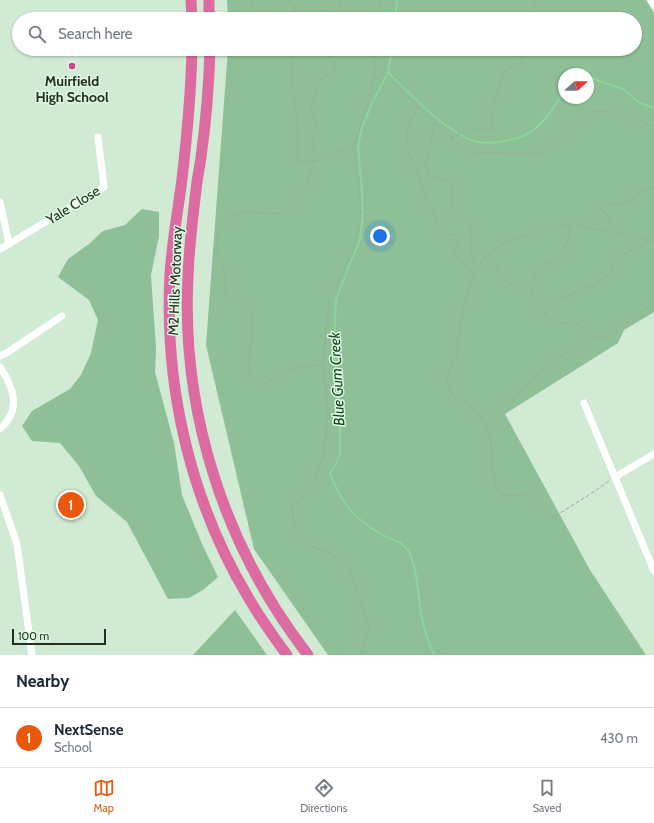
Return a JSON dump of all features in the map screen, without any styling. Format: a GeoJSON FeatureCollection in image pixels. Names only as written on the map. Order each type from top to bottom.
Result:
{"type":"FeatureCollection","features":[{"type":"Feature","properties":{"kind":"highway"},"geometry":{"type":"LineString","coordinates":[[190,0],[191,12]]}},
{"type":"Feature","properties":{"kind":"highway"},"geometry":{"type":"LineString","coordinates":[[209,0],[209,12]]}},
{"type":"Feature","properties":{"kind":"highway","name":"M2 Hills Motorway"},"geometry":{"type":"LineString","coordinates":[[192,56],[182,179],[173,230],[170,274],[169,317],[174,384],[181,426],[206,511],[220,543],[248,597],[264,624],[287,655]]}},
{"type":"Feature","properties":{"kind":"highway","name":"M2 Hills Motorway"},"geometry":{"type":"LineString","coordinates":[[210,56],[206,108],[201,159],[197,181],[188,277],[187,312],[189,361],[194,396],[200,428],[213,474],[242,550],[264,592],[281,619],[308,654]]}},
{"type":"Feature","properties":{"kind":"street"},"geometry":{"type":"LineString","coordinates":[[651,0],[654,5]]}},
{"type":"Feature","properties":{"kind":"street","name":"Yale Close"},"geometry":{"type":"LineString","coordinates":[[0,249],[104,187],[98,137]]}},
{"type":"Feature","properties":{"kind":"street"},"geometry":{"type":"LineString","coordinates":[[0,202],[9,244]]}},
{"type":"Feature","properties":{"kind":"street"},"geometry":{"type":"LineString","coordinates":[[0,356],[62,316]]}},
{"type":"Feature","properties":{"kind":"street"},"geometry":{"type":"LineString","coordinates":[[0,366],[14,394],[14,408],[8,422],[0,430]]}},
{"type":"Feature","properties":{"kind":"street"},"geometry":{"type":"LineString","coordinates":[[584,403],[654,571]]}},
{"type":"Feature","properties":{"kind":"street"},"geometry":{"type":"LineString","coordinates":[[615,477],[654,454]]}},
{"type":"Feature","properties":{"kind":"street"},"geometry":{"type":"LineString","coordinates":[[0,495],[17,544],[32,655]]}},
{"type":"Feature","properties":{"kind":"path"},"geometry":{"type":"LineString","coordinates":[[252,0],[255,12]]}},
{"type":"Feature","properties":{"kind":"path"},"geometry":{"type":"LineString","coordinates":[[288,0],[294,8],[300,12]]}},
{"type":"Feature","properties":{"kind":"path"},"geometry":{"type":"LineString","coordinates":[[339,0],[342,12]]}},
{"type":"Feature","properties":{"kind":"path"},"geometry":{"type":"LineString","coordinates":[[380,12],[381,0]]}},
{"type":"Feature","properties":{"kind":"path"},"geometry":{"type":"LineString","coordinates":[[533,0],[534,8]]}},
{"type":"Feature","properties":{"kind":"path"},"geometry":{"type":"LineString","coordinates":[[532,12],[534,8],[544,0]]}},
{"type":"Feature","properties":{"kind":"path"},"geometry":{"type":"LineString","coordinates":[[326,12],[340,5]]}},
{"type":"Feature","properties":{"kind":"path"},"geometry":{"type":"LineString","coordinates":[[294,8],[295,12]]}},
{"type":"Feature","properties":{"kind":"path"},"geometry":{"type":"LineString","coordinates":[[292,56],[291,66],[298,132],[298,161],[304,163],[343,150],[354,148]]}},
{"type":"Feature","properties":{"kind":"path"},"geometry":{"type":"LineString","coordinates":[[323,364],[283,371],[262,385],[256,383],[250,377],[252,316],[250,310],[243,303],[226,294],[223,264],[217,250],[217,236],[234,215],[246,212],[280,214],[289,210],[301,196],[316,160],[313,146],[313,134],[318,127],[310,109],[317,89],[317,82],[333,71],[335,66],[333,59],[329,56]]}},
{"type":"Feature","properties":{"kind":"path"},"geometry":{"type":"LineString","coordinates":[[360,655],[368,626],[348,565],[331,554],[311,546],[295,528],[292,508],[314,483],[324,453],[328,411],[323,364],[329,302],[343,270],[354,250],[360,215],[360,195],[354,148],[375,69],[375,56]]}},
{"type":"Feature","properties":{"kind":"path"},"geometry":{"type":"LineString","coordinates":[[451,137],[474,129],[492,130],[492,112],[505,70],[522,62],[524,56]]}},
{"type":"Feature","properties":{"kind":"path"},"geometry":{"type":"LineString","coordinates":[[375,69],[391,78],[435,123],[471,152],[541,154],[568,133],[588,112],[609,111],[654,126]]}},
{"type":"Feature","properties":{"kind":"path"},"geometry":{"type":"LineString","coordinates":[[418,106],[408,124],[407,140],[410,158],[416,169],[427,202],[440,228],[446,234],[457,234],[459,237],[454,252],[468,268],[475,273]]}},
{"type":"Feature","properties":{"kind":"path"},"geometry":{"type":"LineString","coordinates":[[435,123],[427,155],[426,169],[431,177],[444,179],[450,182],[453,186],[450,200],[454,208],[467,221],[471,231],[470,245],[472,257],[474,264],[478,268]]}},
{"type":"Feature","properties":{"kind":"path"},"geometry":{"type":"LineString","coordinates":[[654,188],[639,192],[631,201],[620,205],[609,203],[602,204],[600,209],[606,212],[611,227],[618,232],[654,242]]}},
{"type":"Feature","properties":{"kind":"path"},"geometry":{"type":"LineString","coordinates":[[570,223],[570,236],[568,244],[559,259],[546,263],[539,268],[534,277],[532,293],[548,319],[557,324],[572,322],[582,325],[595,337]]}},
{"type":"Feature","properties":{"kind":"path"},"geometry":{"type":"LineString","coordinates":[[614,229],[605,231],[578,224],[565,224],[513,239],[499,246],[483,258],[471,280],[461,318],[456,358],[451,363],[447,381],[453,397],[470,405],[487,426],[491,442],[493,474],[498,492],[509,496],[526,494],[554,517],[615,477]]}},
{"type":"Feature","properties":{"kind":"path"},"geometry":{"type":"LineString","coordinates":[[546,315],[559,300],[594,285],[610,274],[616,259],[650,240],[654,236]]}},
{"type":"Feature","properties":{"kind":"path"},"geometry":{"type":"LineString","coordinates":[[489,254],[504,279],[521,290],[532,293]]}},
{"type":"Feature","properties":{"kind":"path"},"geometry":{"type":"LineString","coordinates":[[480,417],[497,410],[513,399],[541,371],[563,355],[595,337],[605,338],[614,328],[635,319],[642,310],[654,304]]}},
{"type":"Feature","properties":{"kind":"path"},"geometry":{"type":"LineString","coordinates":[[361,652],[370,655]]}},
{"type":"Feature","properties":{"kind":"green space"},"geometry":{"type":"Polygon","coordinates":[[[227,0],[646,0],[654,13],[654,312],[624,330],[618,343],[505,414],[590,570],[646,655],[328,655],[254,549],[206,345],[227,56],[642,56],[642,12],[228,12],[227,0]]]}},
{"type":"Feature","properties":{"kind":"green space"},"geometry":{"type":"Polygon","coordinates":[[[142,209],[159,212],[159,236],[151,275],[156,348],[155,372],[174,443],[182,495],[202,544],[218,577],[203,590],[189,598],[168,599],[127,522],[96,496],[79,466],[60,443],[32,441],[22,426],[32,411],[70,389],[81,375],[91,353],[98,320],[89,300],[58,277],[68,259],[89,244],[103,231],[125,225],[142,209]]]}},
{"type":"Feature","properties":{"kind":"green space"},"geometry":{"type":"Polygon","coordinates":[[[235,610],[267,655],[193,655],[235,610]]]}},
{"type":"Feature","properties":{"kind":"waterway"},"geometry":{"type":"LineString","coordinates":[[396,12],[397,0]]}},
{"type":"Feature","properties":{"kind":"waterway"},"geometry":{"type":"LineString","coordinates":[[391,56],[388,73],[430,113],[443,123],[455,132],[478,142],[502,142],[518,138],[529,133],[544,120],[558,101]]}},
{"type":"Feature","properties":{"kind":"waterway","name":"Blue Gum Creek"},"geometry":{"type":"LineString","coordinates":[[388,73],[373,101],[362,127],[358,146],[362,193],[362,224],[360,239],[336,299],[334,347],[340,415],[340,454],[330,473],[338,492],[349,508],[371,528],[404,545],[409,552],[415,569],[424,628],[434,655]]}},
{"type":"Feature","properties":{"kind":"waterway"},"geometry":{"type":"LineString","coordinates":[[594,79],[623,89],[640,103],[654,108]]}},
{"type":"Feature","properties":{"kind":"place","name":"Muirfield High School"},"geometry":{"type":"Point","coordinates":[72,66]}},
{"type":"Feature","properties":{"kind":"place","name":"NextSense"},"geometry":{"type":"Point","coordinates":[71,505]}}]}
